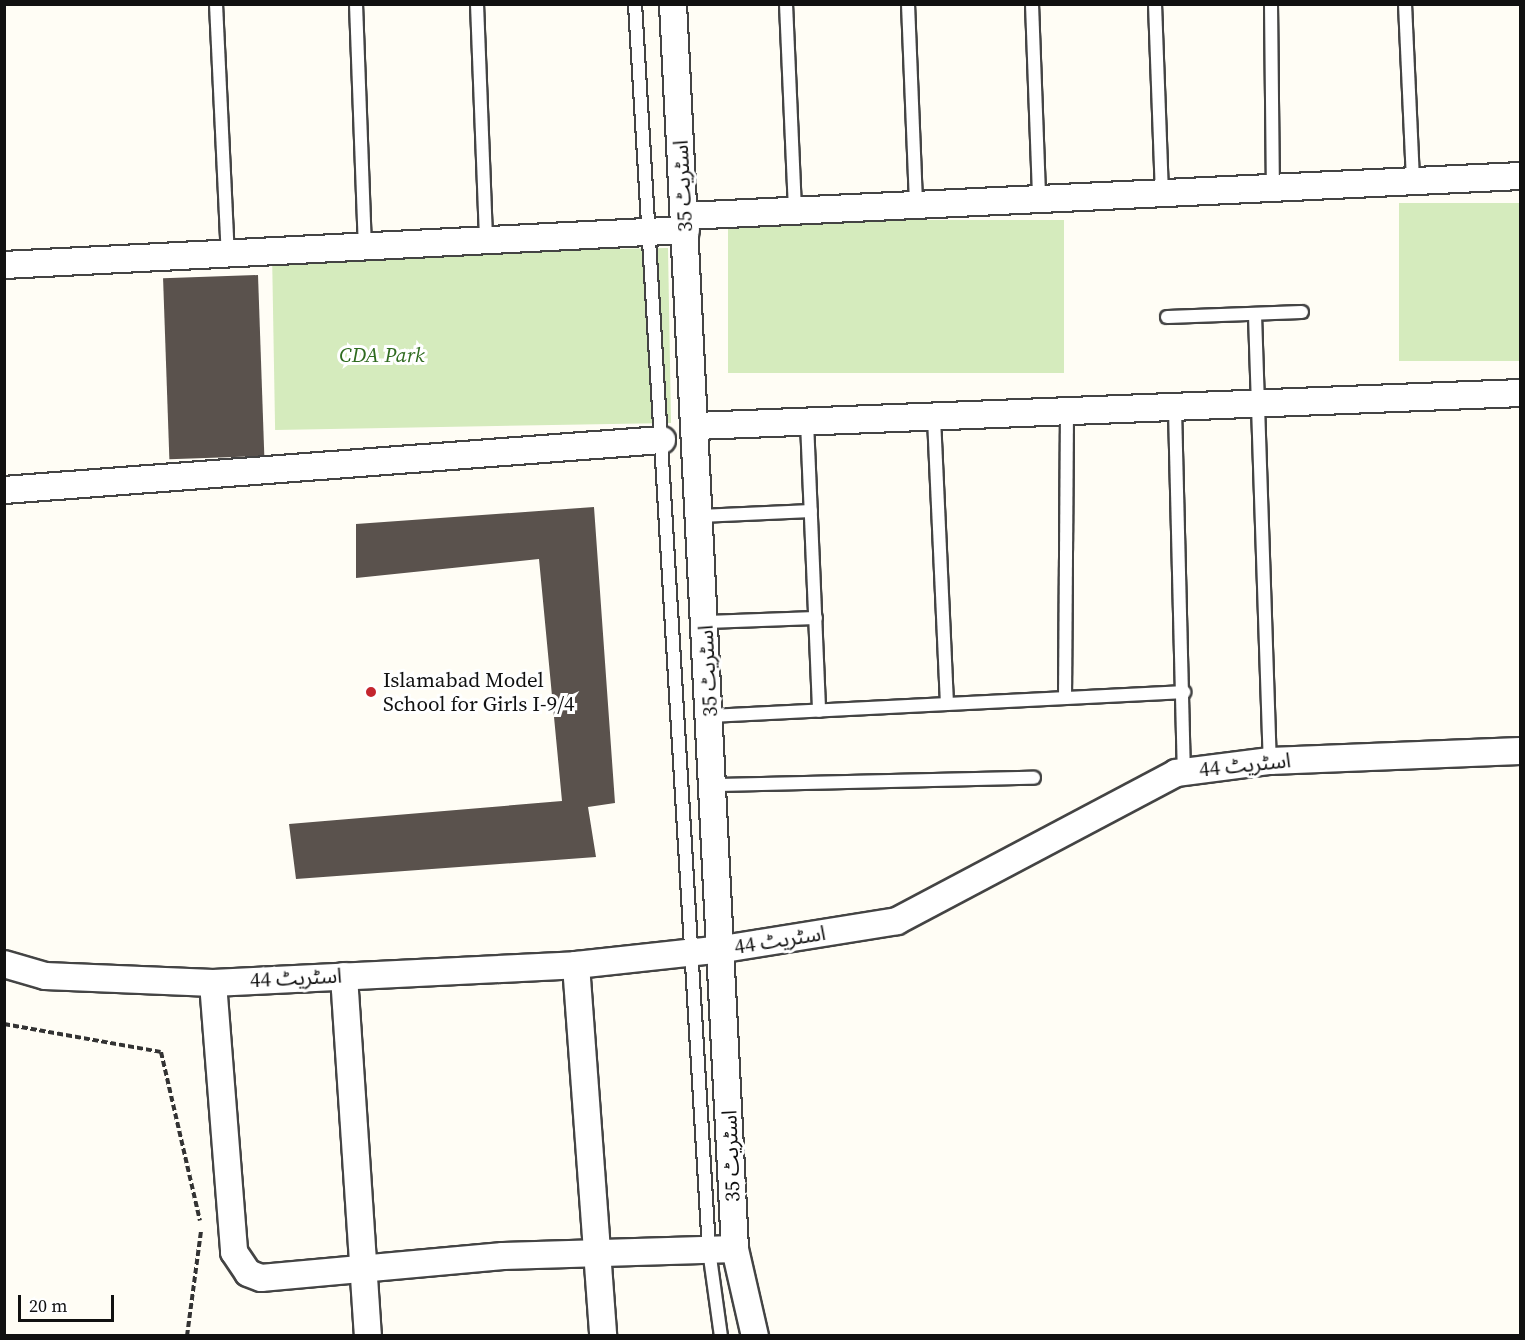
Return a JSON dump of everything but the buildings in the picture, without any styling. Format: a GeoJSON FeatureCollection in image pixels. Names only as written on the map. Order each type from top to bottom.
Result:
{"type":"FeatureCollection","features":[{"type":"Feature","properties":{"kind":"street","name":"اسٹریٹ 35"},"geometry":{"type":"LineString","coordinates":[[673,4],[723,949],[735,1249],[755,1335]]}},
{"type":"Feature","properties":{"kind":"street"},"geometry":{"type":"LineString","coordinates":[[4,265],[365,250],[486,242],[648,230],[685,223],[795,211],[1521,176]]}},
{"type":"Feature","properties":{"kind":"street"},"geometry":{"type":"LineString","coordinates":[[696,426],[1258,407],[1521,393]]}},
{"type":"Feature","properties":{"kind":"street"},"geometry":{"type":"LineString","coordinates":[[4,490],[662,440]]}},
{"type":"Feature","properties":{"kind":"street","name":"اسٹریٹ 44"},"geometry":{"type":"LineString","coordinates":[[4,964],[45,976],[213,983],[576,964],[723,949],[897,921],[1184,772],[1270,760],[1521,751]]}},
{"type":"Feature","properties":{"kind":"street"},"geometry":{"type":"LineString","coordinates":[[576,964],[595,1252],[603,1335]]}},
{"type":"Feature","properties":{"kind":"street"},"geometry":{"type":"LineString","coordinates":[[344,975],[368,1335]]}},
{"type":"Feature","properties":{"kind":"street"},"geometry":{"type":"LineString","coordinates":[[213,983],[234,1251],[240,1265],[261,1278],[365,1268],[595,1252],[735,1249]]}},
{"type":"Feature","properties":{"kind":"lane"},"geometry":{"type":"LineString","coordinates":[[216,4],[228,256]]}},
{"type":"Feature","properties":{"kind":"lane"},"geometry":{"type":"LineString","coordinates":[[356,4],[365,250]]}},
{"type":"Feature","properties":{"kind":"lane"},"geometry":{"type":"LineString","coordinates":[[477,4],[486,242]]}},
{"type":"Feature","properties":{"kind":"lane"},"geometry":{"type":"LineString","coordinates":[[635,4],[709,1250],[721,1335]]}},
{"type":"Feature","properties":{"kind":"lane"},"geometry":{"type":"LineString","coordinates":[[786,4],[795,211]]}},
{"type":"Feature","properties":{"kind":"lane"},"geometry":{"type":"LineString","coordinates":[[908,4],[916,205]]}},
{"type":"Feature","properties":{"kind":"lane"},"geometry":{"type":"LineString","coordinates":[[1032,4],[1039,199]]}},
{"type":"Feature","properties":{"kind":"lane"},"geometry":{"type":"LineString","coordinates":[[1155,4],[1162,194]]}},
{"type":"Feature","properties":{"kind":"lane"},"geometry":{"type":"LineString","coordinates":[[1271,4],[1273,188]]}},
{"type":"Feature","properties":{"kind":"lane"},"geometry":{"type":"LineString","coordinates":[[1405,4],[1413,181]]}},
{"type":"Feature","properties":{"kind":"lane"},"geometry":{"type":"LineString","coordinates":[[1167,317],[1302,312]]}},
{"type":"Feature","properties":{"kind":"lane"},"geometry":{"type":"LineString","coordinates":[[1255,315],[1270,760]]}},
{"type":"Feature","properties":{"kind":"lane"},"geometry":{"type":"LineString","coordinates":[[1175,409],[1184,692],[1184,772]]}},
{"type":"Feature","properties":{"kind":"lane"},"geometry":{"type":"LineString","coordinates":[[1065,698],[1067,413]]}},
{"type":"Feature","properties":{"kind":"lane"},"geometry":{"type":"LineString","coordinates":[[934,418],[947,704]]}},
{"type":"Feature","properties":{"kind":"lane"},"geometry":{"type":"LineString","coordinates":[[807,422],[819,711]]}},
{"type":"Feature","properties":{"kind":"lane"},"geometry":{"type":"LineString","coordinates":[[700,516],[811,511]]}},
{"type":"Feature","properties":{"kind":"lane"},"geometry":{"type":"LineString","coordinates":[[706,622],[816,618]]}},
{"type":"Feature","properties":{"kind":"lane"},"geometry":{"type":"LineString","coordinates":[[711,716],[1184,692]]}},
{"type":"Feature","properties":{"kind":"lane"},"geometry":{"type":"LineString","coordinates":[[714,785],[1034,778]]}},
{"type":"Feature","properties":{"kind":"path"},"geometry":{"type":"LineString","coordinates":[[4,1024],[161,1052],[202,1228],[187,1335]]}},
{"type":"Feature","properties":{"kind":"green space"},"geometry":{"type":"Polygon","coordinates":[[[1399,203],[1520,203],[1520,361],[1399,361],[1399,203]]]}},
{"type":"Feature","properties":{"kind":"green space"},"geometry":{"type":"Polygon","coordinates":[[[728,220],[1064,220],[1064,373],[728,373],[728,220]]]}},
{"type":"Feature","properties":{"kind":"green space","name":"CDA Park"},"geometry":{"type":"Polygon","coordinates":[[[668,248],[671,423],[275,430],[272,255],[668,248]]]}},
{"type":"Feature","properties":{"kind":"place","name":"Islamabad Model School for Girls I-9/4"},"geometry":{"type":"Point","coordinates":[371,692]}}]}
